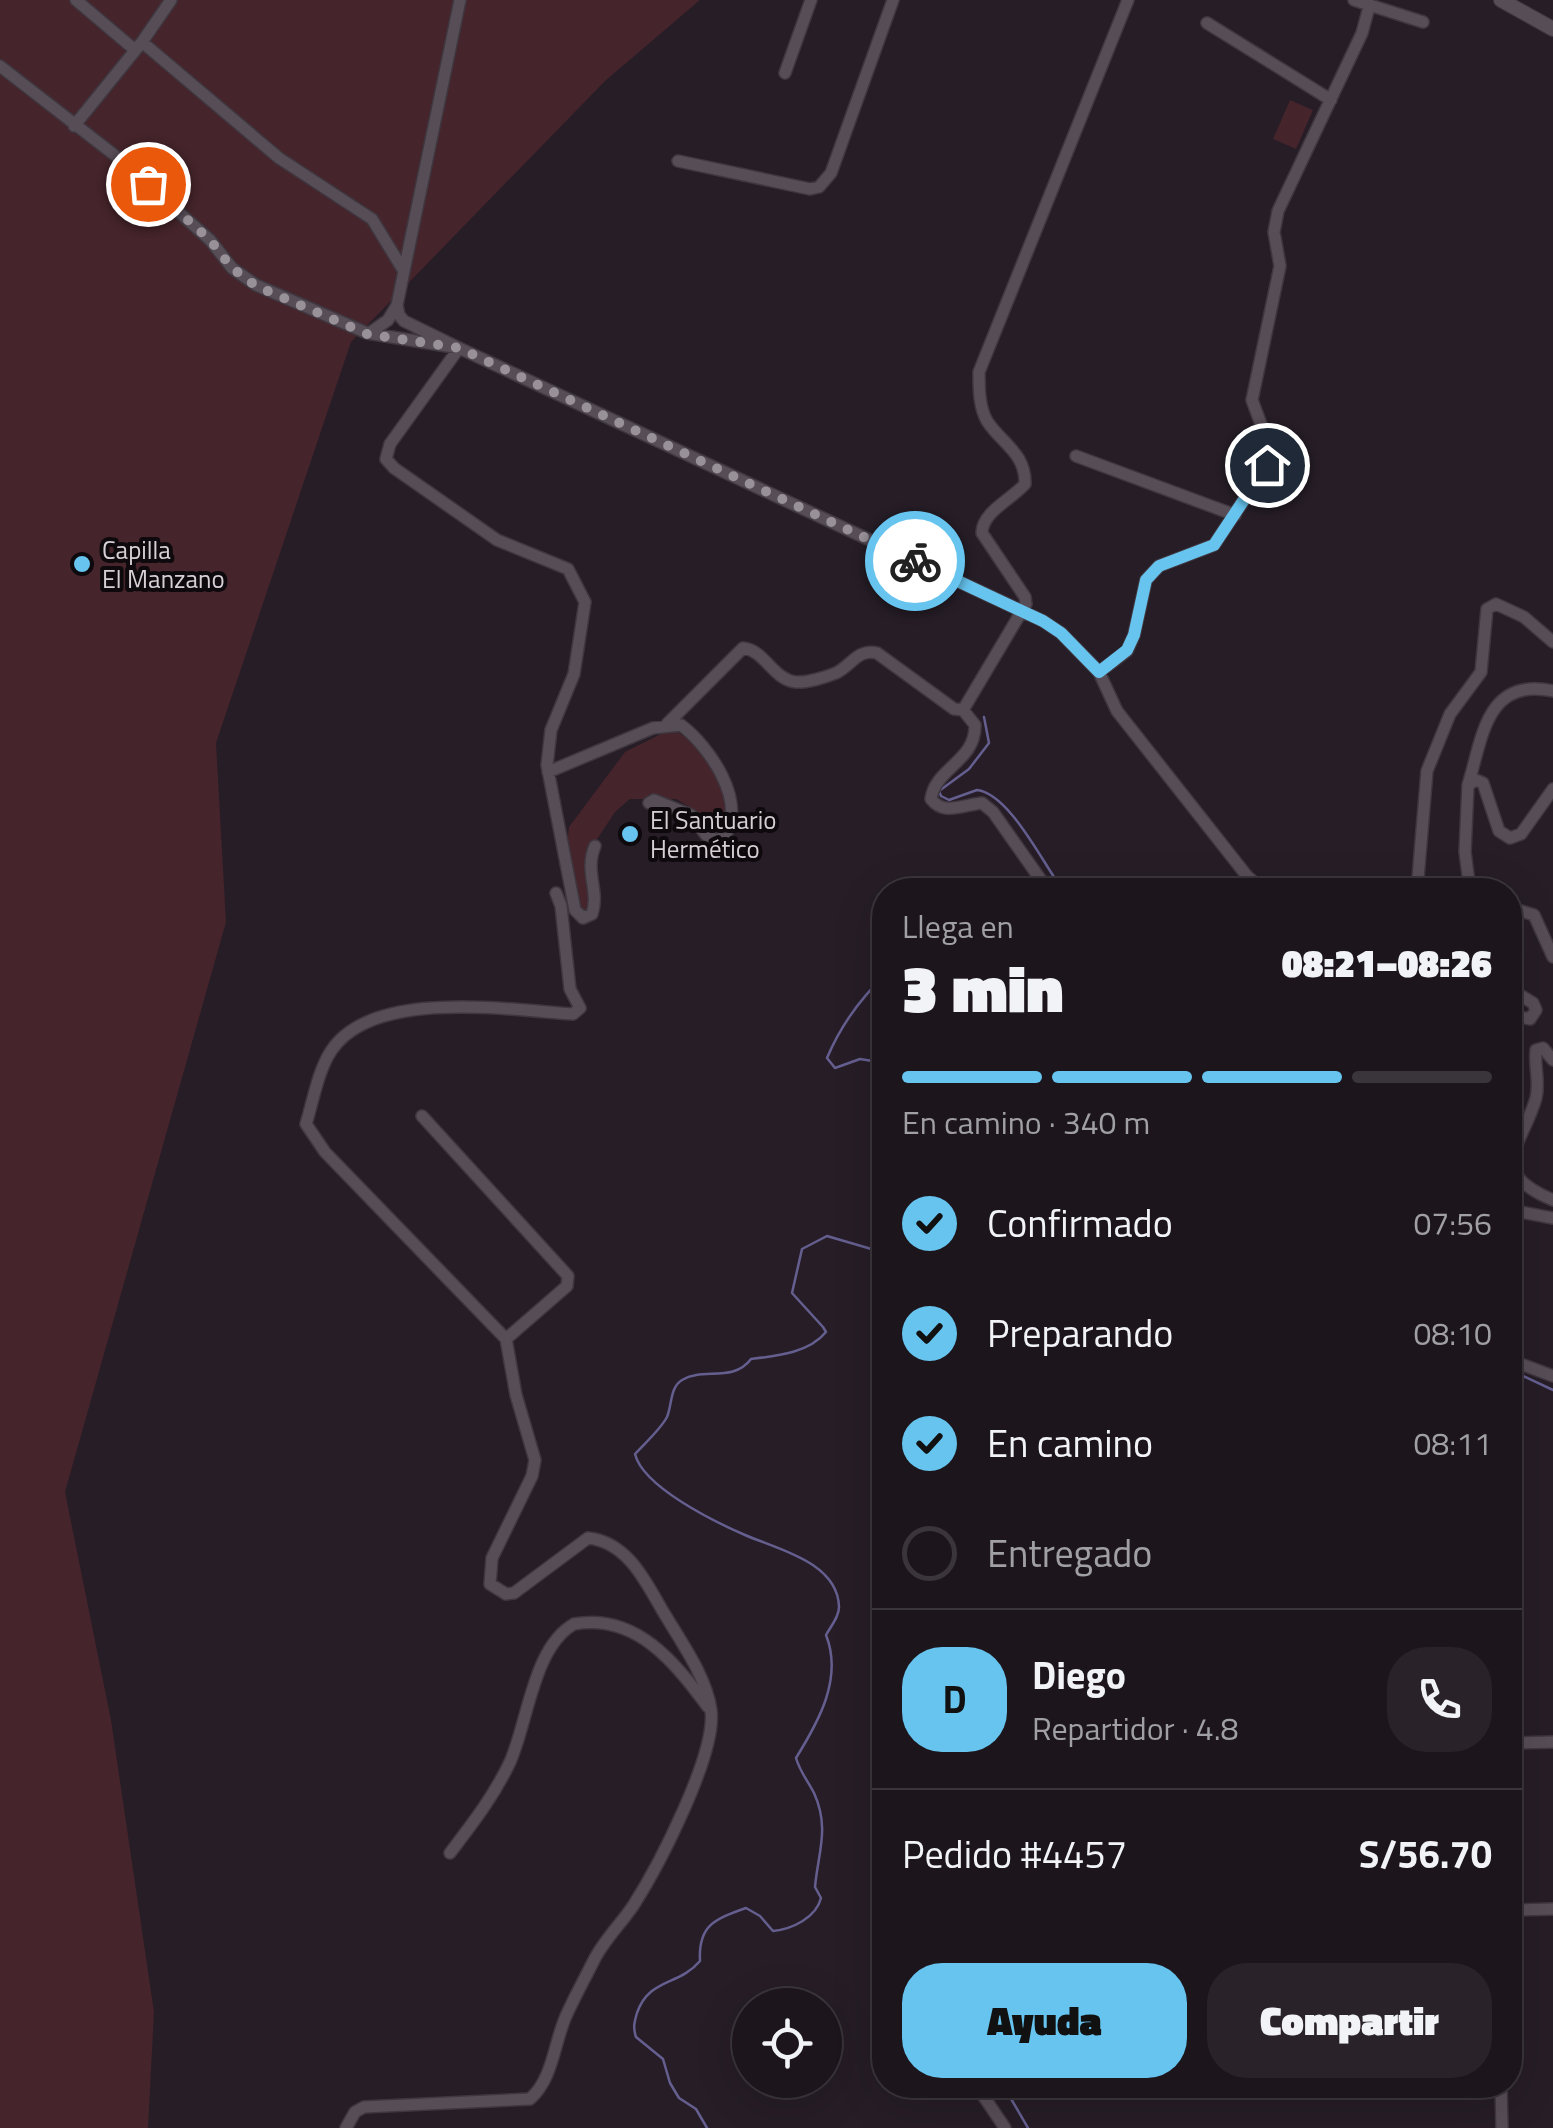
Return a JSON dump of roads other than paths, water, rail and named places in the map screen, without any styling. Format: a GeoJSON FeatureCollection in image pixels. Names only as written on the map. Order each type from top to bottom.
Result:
{"type":"FeatureCollection","features":[{"type":"Feature","properties":{"kind":"street"},"geometry":{"type":"LineString","coordinates":[[76,0],[279,158],[372,220],[402,268]]}},
{"type":"Feature","properties":{"kind":"street"},"geometry":{"type":"LineString","coordinates":[[74,126],[171,0]]}},
{"type":"Feature","properties":{"kind":"street"},"geometry":{"type":"LineString","coordinates":[[367,334],[388,320],[396,305],[460,0]]}},
{"type":"Feature","properties":{"kind":"street"},"geometry":{"type":"LineString","coordinates":[[785,73],[810,0]]}},
{"type":"Feature","properties":{"kind":"street"},"geometry":{"type":"LineString","coordinates":[[678,160],[810,190],[819,188],[831,173],[893,0]]}},
{"type":"Feature","properties":{"kind":"street"},"geometry":{"type":"LineString","coordinates":[[964,710],[1024,610],[1025,596],[982,534],[982,525],[988,518],[1025,484],[1025,470],[1003,436],[987,421],[979,395],[980,372],[1128,0]]}},
{"type":"Feature","properties":{"kind":"street"},"geometry":{"type":"LineString","coordinates":[[1354,0],[1423,22]]}},
{"type":"Feature","properties":{"kind":"street"},"geometry":{"type":"LineString","coordinates":[[1501,0],[1553,30]]}},
{"type":"Feature","properties":{"kind":"street"},"geometry":{"type":"LineString","coordinates":[[1099,672],[1127,650],[1146,580],[1159,566],[1214,545],[1267,465],[1265,435],[1252,400],[1280,266],[1274,232],[1278,211],[1362,32],[1369,7]]}},
{"type":"Feature","properties":{"kind":"street"},"geometry":{"type":"LineString","coordinates":[[1207,24],[1331,100]]}},
{"type":"Feature","properties":{"kind":"street"},"geometry":{"type":"LineString","coordinates":[[0,66],[117,157],[210,240],[232,268],[256,286],[367,334],[459,348]]}},
{"type":"Feature","properties":{"kind":"street"},"geometry":{"type":"LineString","coordinates":[[392,247],[408,242]]}},
{"type":"Feature","properties":{"kind":"street"},"geometry":{"type":"LineString","coordinates":[[396,305],[404,321],[1024,610],[1061,633],[1099,672],[1117,711],[1249,878]]}},
{"type":"Feature","properties":{"kind":"street"},"geometry":{"type":"LineString","coordinates":[[459,348],[390,444],[386,459],[497,540],[568,569],[578,584],[585,602],[574,674],[551,730],[548,772],[575,910],[583,918],[592,914],[595,905],[588,861],[594,846]]}},
{"type":"Feature","properties":{"kind":"street"},"geometry":{"type":"LineString","coordinates":[[1076,456],[1235,514]]}},
{"type":"Feature","properties":{"kind":"street"},"geometry":{"type":"LineString","coordinates":[[1417,878],[1428,771],[1450,714],[1481,672],[1487,609],[1496,604],[1510,608],[1553,642]]}},
{"type":"Feature","properties":{"kind":"street"},"geometry":{"type":"LineString","coordinates":[[548,772],[667,724],[744,648],[752,649],[781,676],[796,682],[838,672],[868,651],[877,653],[954,708],[964,710],[976,725],[973,746],[932,788],[931,799],[938,808],[946,810],[982,804],[994,812],[1040,878]]}},
{"type":"Feature","properties":{"kind":"street"},"geometry":{"type":"LineString","coordinates":[[1468,878],[1464,852],[1468,785],[1481,732],[1496,708],[1517,692],[1553,691]]}},
{"type":"Feature","properties":{"kind":"street"},"geometry":{"type":"LineString","coordinates":[[649,803],[654,800],[691,815],[706,835],[716,840],[724,836],[734,816],[734,802],[700,739],[681,725],[667,724]]}},
{"type":"Feature","properties":{"kind":"street"},"geometry":{"type":"LineString","coordinates":[[1468,785],[1476,780],[1483,783],[1498,828],[1510,838],[1521,834],[1553,789]]}},
{"type":"Feature","properties":{"kind":"street"},"geometry":{"type":"LineString","coordinates":[[346,2128],[364,2107],[534,2096],[543,2084],[566,2015],[594,1960],[632,1906],[676,1826],[712,1732],[707,1694],[682,1644],[640,1572],[617,1548],[601,1539],[588,1538],[514,1593],[498,1591],[490,1584],[492,1558],[532,1476],[535,1460],[520,1411],[506,1339],[325,1152],[306,1124],[330,1052],[348,1032],[375,1018],[438,1007],[574,1014],[580,1008],[570,989],[561,906],[556,894]]}},
{"type":"Feature","properties":{"kind":"street"},"geometry":{"type":"LineString","coordinates":[[1522,912],[1534,915],[1553,957]]}},
{"type":"Feature","properties":{"kind":"street"},"geometry":{"type":"LineString","coordinates":[[1522,997],[1536,1010],[1530,1019],[1522,1017]]}},
{"type":"Feature","properties":{"kind":"street"},"geometry":{"type":"LineString","coordinates":[[1522,1132],[1535,1102],[1535,1052],[1543,1048],[1553,1060]]}},
{"type":"Feature","properties":{"kind":"street"},"geometry":{"type":"LineString","coordinates":[[422,1116],[568,1276],[567,1286],[506,1339]]}},
{"type":"Feature","properties":{"kind":"street"},"geometry":{"type":"LineString","coordinates":[[1522,1184],[1553,1200]]}},
{"type":"Feature","properties":{"kind":"street"},"geometry":{"type":"LineString","coordinates":[[1522,1212],[1553,1218]]}},
{"type":"Feature","properties":{"kind":"street"},"geometry":{"type":"LineString","coordinates":[[1522,1362],[1553,1376]]}},
{"type":"Feature","properties":{"kind":"street"},"geometry":{"type":"LineString","coordinates":[[450,1853],[498,1786],[546,1657],[556,1638],[574,1624],[603,1624],[647,1640],[676,1664],[711,1711]]}},
{"type":"Feature","properties":{"kind":"street"},"geometry":{"type":"LineString","coordinates":[[1522,1743],[1553,1742]]}},
{"type":"Feature","properties":{"kind":"street"},"geometry":{"type":"LineString","coordinates":[[1522,1910],[1553,1909]]}},
{"type":"Feature","properties":{"kind":"street"},"geometry":{"type":"LineString","coordinates":[[987,2098],[1005,2128]]}},
{"type":"Feature","properties":{"kind":"street"},"geometry":{"type":"LineString","coordinates":[[1502,2098],[1502,2128]]}},
{"type":"Feature","properties":{"kind":"waterway"},"geometry":{"type":"LineString","coordinates":[[984,717],[989,743],[969,769],[939,791],[941,796],[949,800],[977,790],[989,794],[1025,832],[1055,878]]}},
{"type":"Feature","properties":{"kind":"waterway"},"geometry":{"type":"LineString","coordinates":[[872,989],[838,1035],[827,1058],[835,1068],[860,1059],[872,1061]]}},
{"type":"Feature","properties":{"kind":"waterway"},"geometry":{"type":"LineString","coordinates":[[707,2128],[696,2109],[679,2098],[663,2059],[636,2037],[635,2020],[649,1994],[700,1961],[702,1939],[717,1920],[746,1908],[773,1931],[802,1921],[818,1905],[821,1898],[815,1887],[821,1818],[814,1793],[796,1758],[826,1699],[832,1667],[826,1635],[839,1607],[836,1592],[817,1568],[682,1502],[651,1479],[635,1454],[664,1422],[673,1392],[682,1380],[736,1371],[751,1359],[811,1345],[826,1332],[792,1293],[802,1249],[827,1236],[872,1249]]}},
{"type":"Feature","properties":{"kind":"waterway"},"geometry":{"type":"LineString","coordinates":[[1522,1376],[1553,1390]]}},
{"type":"Feature","properties":{"kind":"waterway"},"geometry":{"type":"LineString","coordinates":[[1011,2098],[1028,2128]]}},
{"type":"Feature","properties":{"kind":"place","name":"Capilla El Manzano"},"geometry":{"type":"Point","coordinates":[82,564]}},
{"type":"Feature","properties":{"kind":"place","name":"El Santuario Hermético"},"geometry":{"type":"Point","coordinates":[630,834]}}]}
